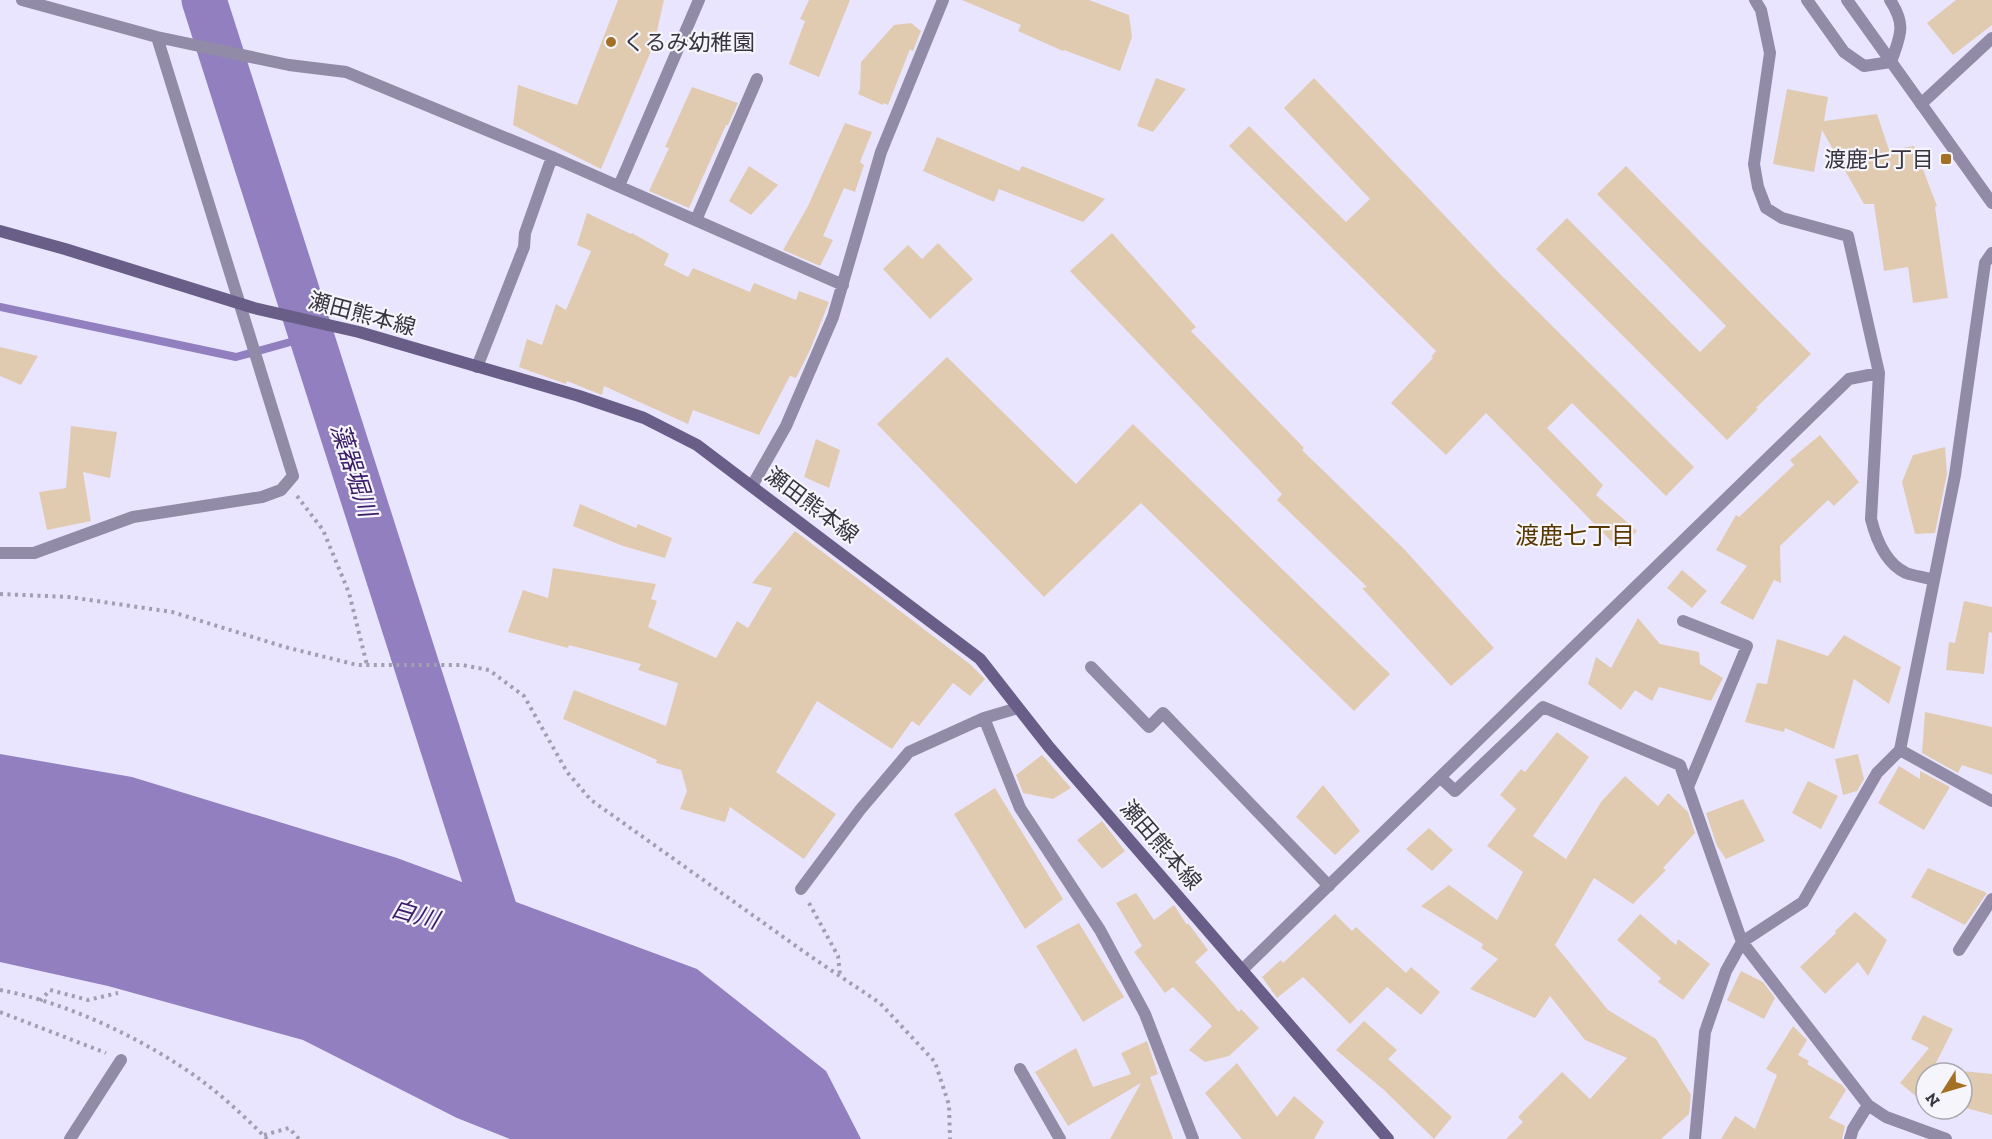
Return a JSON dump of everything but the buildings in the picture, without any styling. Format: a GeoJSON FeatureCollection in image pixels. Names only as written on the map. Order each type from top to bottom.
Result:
{"type":"FeatureCollection","features":[{"type":"Feature","properties":{"kind":"main road","name":"瀬田熊本線"},"geometry":{"type":"LineString","coordinates":[[0,231],[65,249],[254,309],[359,332],[579,396],[644,418],[697,445],[980,659],[1079,782],[1388,1139]]}},
{"type":"Feature","properties":{"kind":"street"},"geometry":{"type":"LineString","coordinates":[[22,0],[157,37],[289,65],[346,72],[552,156],[843,285]]}},
{"type":"Feature","properties":{"kind":"street"},"geometry":{"type":"LineString","coordinates":[[619,186],[699,0]]}},
{"type":"Feature","properties":{"kind":"street"},"geometry":{"type":"LineString","coordinates":[[752,486],[786,426],[826,337],[881,152],[943,0]]}},
{"type":"Feature","properties":{"kind":"street"},"geometry":{"type":"LineString","coordinates":[[1755,0],[1761,10],[1770,53],[1754,164],[1758,187],[1766,208],[1782,218],[1848,236],[1879,373],[1870,519],[1876,540],[1889,559],[1905,572],[1934,580]]}},
{"type":"Feature","properties":{"kind":"street"},"geometry":{"type":"LineString","coordinates":[[1807,0],[1844,52],[1864,66],[1891,62]]}},
{"type":"Feature","properties":{"kind":"street"},"geometry":{"type":"LineString","coordinates":[[1847,0],[1992,203]]}},
{"type":"Feature","properties":{"kind":"street"},"geometry":{"type":"LineString","coordinates":[[1890,0],[1897,11],[1902,32],[1891,62]]}},
{"type":"Feature","properties":{"kind":"street"},"geometry":{"type":"LineString","coordinates":[[0,553],[34,553],[133,517],[262,497],[281,489],[292,476],[157,37]]}},
{"type":"Feature","properties":{"kind":"street"},"geometry":{"type":"LineString","coordinates":[[1921,104],[1992,38]]}},
{"type":"Feature","properties":{"kind":"street"},"geometry":{"type":"LineString","coordinates":[[696,220],[757,79]]}},
{"type":"Feature","properties":{"kind":"street"},"geometry":{"type":"LineString","coordinates":[[477,368],[524,247],[525,233],[552,156]]}},
{"type":"Feature","properties":{"kind":"street"},"geometry":{"type":"LineString","coordinates":[[1695,1139],[1705,1032],[1726,971],[1742,942],[1803,902],[1877,773],[1900,750],[1955,475],[1985,262],[1992,253]]}},
{"type":"Feature","properties":{"kind":"street"},"geometry":{"type":"LineString","coordinates":[[1242,970],[1849,379],[1879,373]]}},
{"type":"Feature","properties":{"kind":"street"},"geometry":{"type":"LineString","coordinates":[[1683,621],[1747,646],[1688,787]]}},
{"type":"Feature","properties":{"kind":"street"},"geometry":{"type":"LineString","coordinates":[[1091,668],[1149,728],[1163,713],[1329,885]]}},
{"type":"Feature","properties":{"kind":"street"},"geometry":{"type":"LineString","coordinates":[[1441,778],[1455,791],[1543,707],[1680,765],[1742,942],[1868,1105],[1886,1117],[1946,1139]]}},
{"type":"Feature","properties":{"kind":"street"},"geometry":{"type":"LineString","coordinates":[[801,889],[860,810],[909,752],[984,718],[1018,708]]}},
{"type":"Feature","properties":{"kind":"street"},"geometry":{"type":"LineString","coordinates":[[984,718],[1020,808],[1100,930],[1145,1014],[1192,1139]]}},
{"type":"Feature","properties":{"kind":"street"},"geometry":{"type":"LineString","coordinates":[[1900,750],[1992,801]]}},
{"type":"Feature","properties":{"kind":"street"},"geometry":{"type":"LineString","coordinates":[[1959,950],[1992,898]]}},
{"type":"Feature","properties":{"kind":"street"},"geometry":{"type":"LineString","coordinates":[[69,1139],[122,1060]]}},
{"type":"Feature","properties":{"kind":"street"},"geometry":{"type":"LineString","coordinates":[[1020,1070],[1060,1139]]}},
{"type":"Feature","properties":{"kind":"street"},"geometry":{"type":"LineString","coordinates":[[1850,1139],[1852,1130],[1868,1105]]}},
{"type":"Feature","properties":{"kind":"path"},"geometry":{"type":"LineString","coordinates":[[286,484],[323,530],[349,593],[367,665]]}},
{"type":"Feature","properties":{"kind":"path"},"geometry":{"type":"LineString","coordinates":[[0,594],[69,597],[172,612],[285,647],[357,665],[462,664],[489,670],[524,696],[567,772],[591,800],[880,1003],[935,1062],[949,1105],[950,1139]]}},
{"type":"Feature","properties":{"kind":"path"},"geometry":{"type":"LineString","coordinates":[[801,889],[838,956],[840,976]]}},
{"type":"Feature","properties":{"kind":"path"},"geometry":{"type":"LineString","coordinates":[[0,990],[72,1010],[143,1044],[202,1081],[265,1137],[289,1128],[299,1139]]}},
{"type":"Feature","properties":{"kind":"path"},"geometry":{"type":"LineString","coordinates":[[40,1001],[50,990],[88,1000],[118,993]]}},
{"type":"Feature","properties":{"kind":"path"},"geometry":{"type":"LineString","coordinates":[[0,1012],[122,1060]]}},
{"type":"Feature","properties":{"kind":"water","name":"白川"},"geometry":{"type":"Polygon","coordinates":[[[0,754],[132,777],[397,858],[697,969],[826,1071],[861,1139],[510,1139],[457,1118],[303,1040],[108,986],[0,962],[0,754]]]}},
{"type":"Feature","properties":{"kind":"waterway","name":"藻器堀川"},"geometry":{"type":"LineString","coordinates":[[204,0],[504,939]]}},
{"type":"Feature","properties":{"kind":"waterway"},"geometry":{"type":"LineString","coordinates":[[0,307],[236,357],[294,341]]}},
{"type":"Feature","properties":{"kind":"place","name":"くるみ幼稚園"},"geometry":{"type":"Point","coordinates":[611,42]}},
{"type":"Feature","properties":{"kind":"place","name":"渡鹿七丁目"},"geometry":{"type":"Point","coordinates":[1946,159]}},
{"type":"Feature","properties":{"kind":"district","name":"渡鹿七丁目"},"geometry":{"type":"Point","coordinates":[1575,535]}}]}
